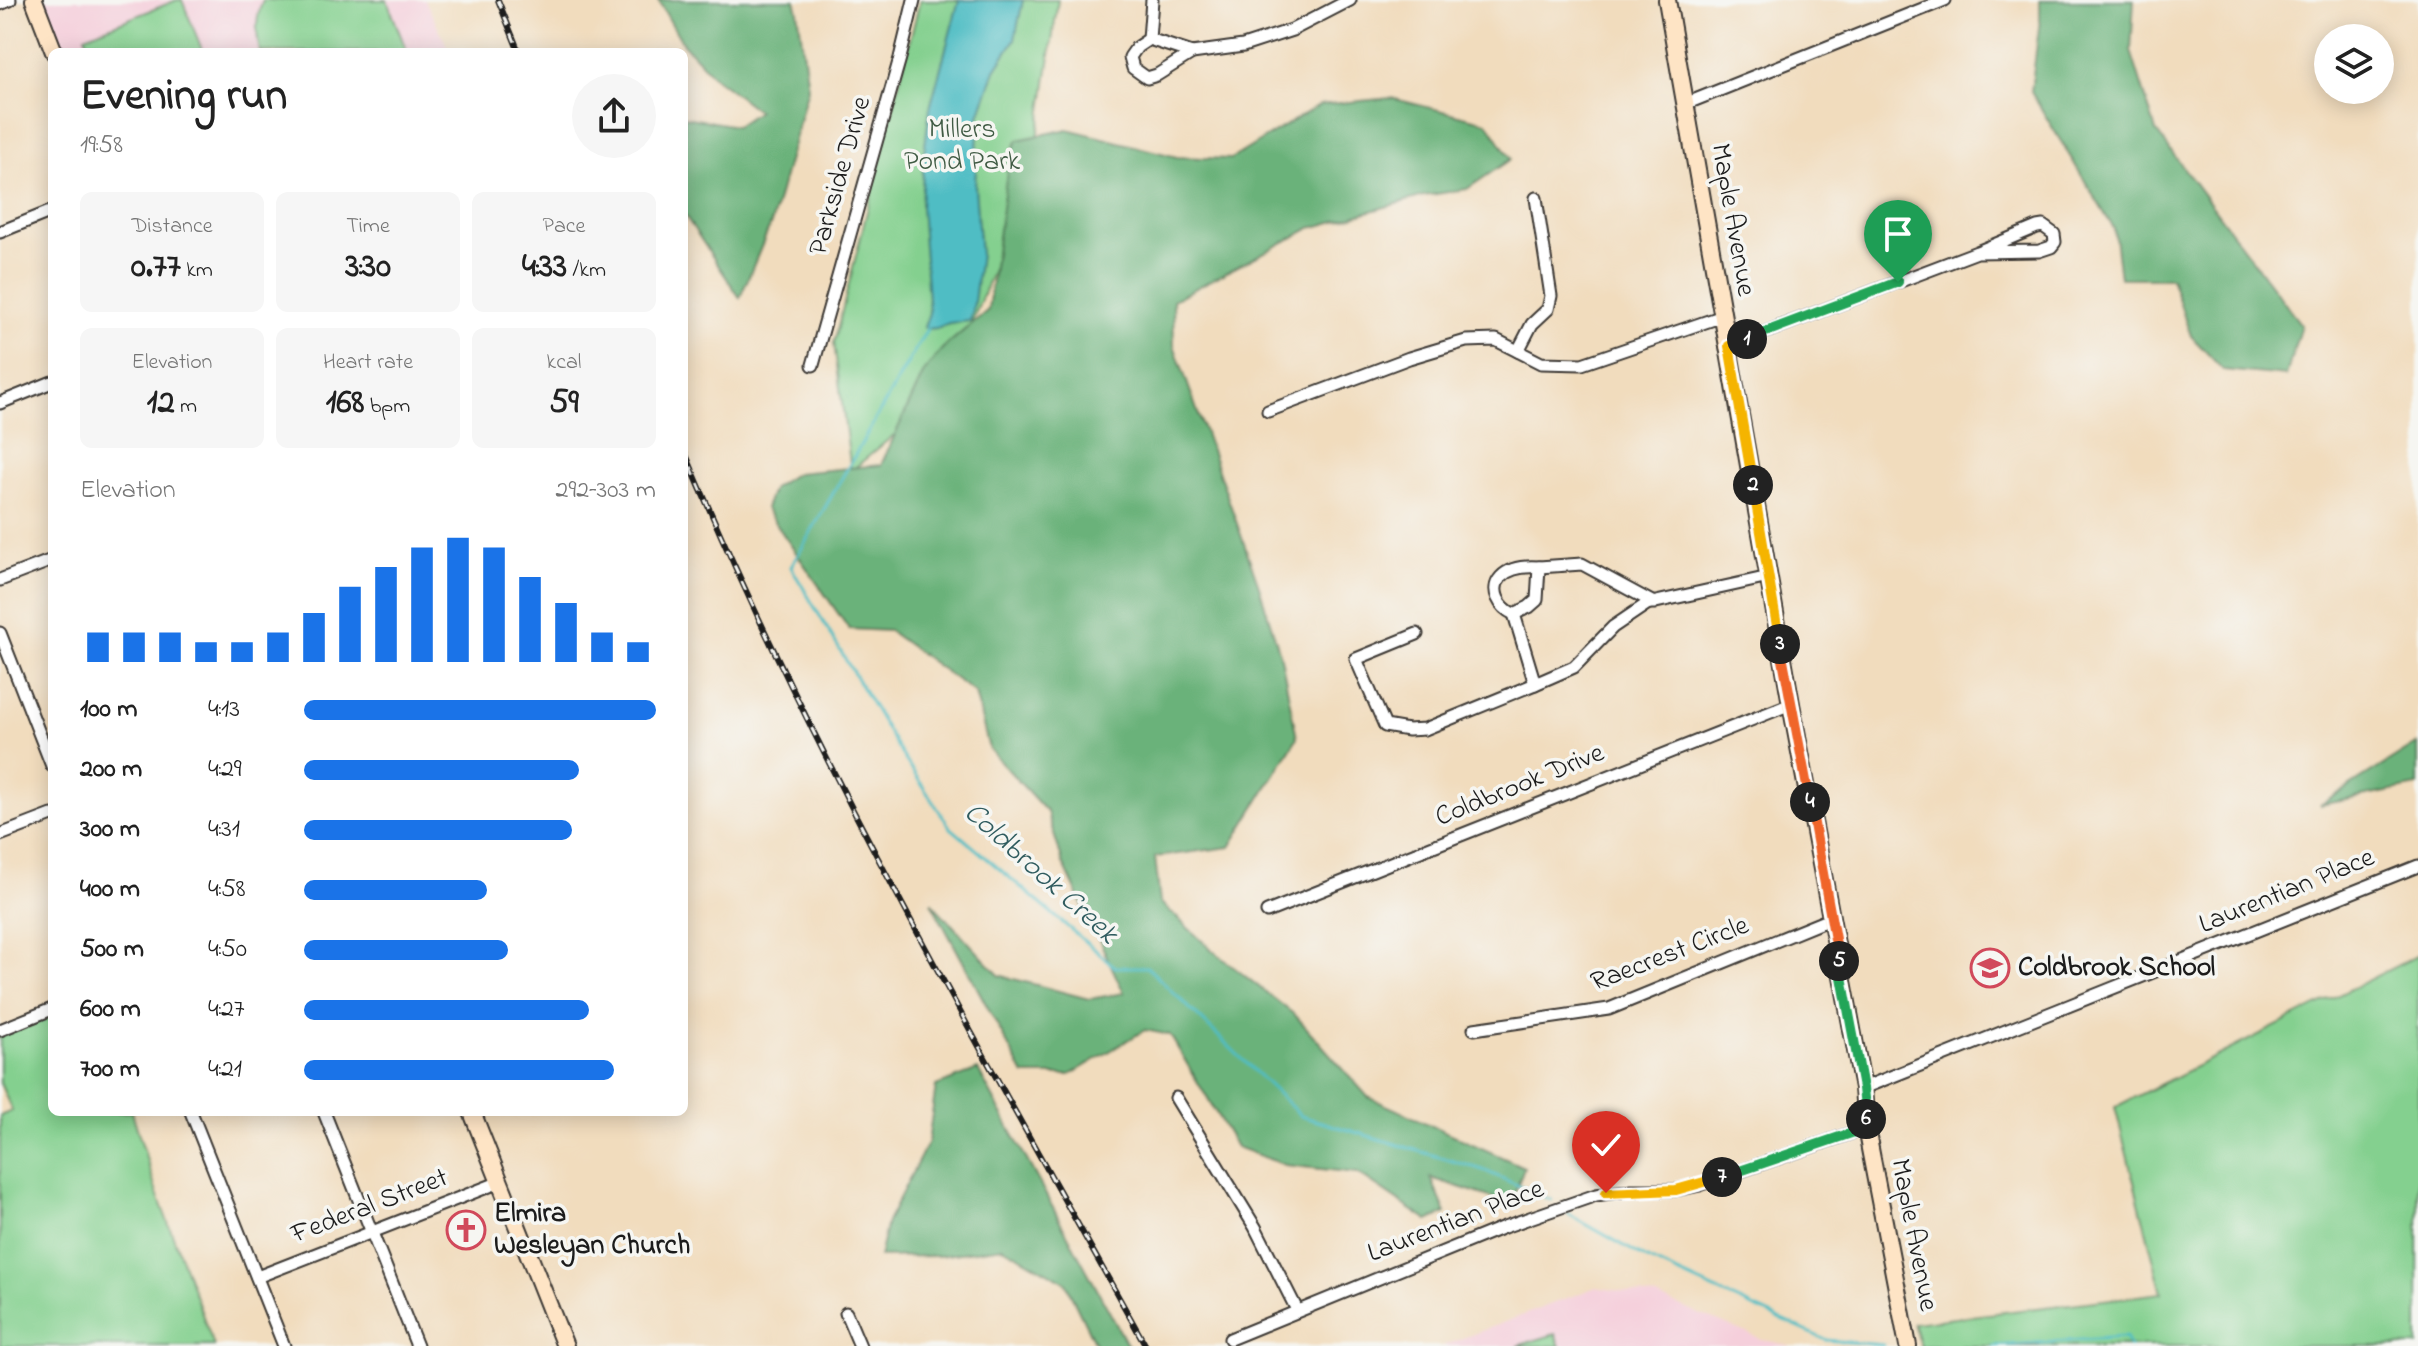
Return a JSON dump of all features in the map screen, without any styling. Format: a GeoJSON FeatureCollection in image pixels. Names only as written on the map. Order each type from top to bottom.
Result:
{"type":"FeatureCollection","features":[{"type":"Feature","properties":{"kind":"main road"},"geometry":{"type":"LineString","coordinates":[[34,0],[52,48]]}},
{"type":"Feature","properties":{"kind":"main road","name":"Maple Avenue"},"geometry":{"type":"LineString","coordinates":[[1667,0],[1791,704],[1863,1088],[1866,1128],[1908,1346]]}},
{"type":"Feature","properties":{"kind":"main road"},"geometry":{"type":"LineString","coordinates":[[474,1116],[565,1346]]}},
{"type":"Feature","properties":{"kind":"street"},"geometry":{"type":"LineString","coordinates":[[0,4],[10,0]]}},
{"type":"Feature","properties":{"kind":"street","name":"Parkside Drive"},"geometry":{"type":"LineString","coordinates":[[813,365],[914,0]]}},
{"type":"Feature","properties":{"kind":"street"},"geometry":{"type":"LineString","coordinates":[[1149,39],[1152,0]]}},
{"type":"Feature","properties":{"kind":"street"},"geometry":{"type":"LineString","coordinates":[[1149,39],[1137,47],[1130,57],[1133,68],[1147,78],[1192,53],[1243,46],[1292,30],[1350,0]]}},
{"type":"Feature","properties":{"kind":"street"},"geometry":{"type":"LineString","coordinates":[[1685,104],[1945,0]]}},
{"type":"Feature","properties":{"kind":"street"},"geometry":{"type":"LineString","coordinates":[[1149,39],[1192,53]]}},
{"type":"Feature","properties":{"kind":"street"},"geometry":{"type":"LineString","coordinates":[[1518,351],[1532,324],[1548,309],[1551,296],[1536,198]]}},
{"type":"Feature","properties":{"kind":"street"},"geometry":{"type":"LineString","coordinates":[[0,232],[48,213]]}},
{"type":"Feature","properties":{"kind":"street"},"geometry":{"type":"LineString","coordinates":[[1729,346],[2037,227],[2043,226],[2054,234],[2055,242],[2051,247],[2039,251],[1977,252]]}},
{"type":"Feature","properties":{"kind":"street"},"geometry":{"type":"LineString","coordinates":[[1268,411],[1409,358],[1466,341],[1496,340],[1541,363],[1582,364],[1723,316]]}},
{"type":"Feature","properties":{"kind":"street"},"geometry":{"type":"LineString","coordinates":[[0,403],[48,384]]}},
{"type":"Feature","properties":{"kind":"street"},"geometry":{"type":"LineString","coordinates":[[0,580],[48,562]]}},
{"type":"Feature","properties":{"kind":"street"},"geometry":{"type":"LineString","coordinates":[[1535,684],[1514,614],[1499,603],[1496,592],[1502,575],[1514,569],[1582,564],[1654,603]]}},
{"type":"Feature","properties":{"kind":"street"},"geometry":{"type":"LineString","coordinates":[[1514,614],[1537,600],[1539,567]]}},
{"type":"Feature","properties":{"kind":"street"},"geometry":{"type":"LineString","coordinates":[[1417,634],[1356,659],[1385,726],[1425,729],[1574,667],[1613,627],[1647,604],[1769,577]]}},
{"type":"Feature","properties":{"kind":"street"},"geometry":{"type":"LineString","coordinates":[[0,633],[48,756]]}},
{"type":"Feature","properties":{"kind":"street","name":"Coldbrook Drive"},"geometry":{"type":"LineString","coordinates":[[1267,912],[1791,704]]}},
{"type":"Feature","properties":{"kind":"street"},"geometry":{"type":"LineString","coordinates":[[0,835],[48,817]]}},
{"type":"Feature","properties":{"kind":"street","name":"Laurentian Place"},"geometry":{"type":"LineString","coordinates":[[1863,1088],[2418,866]]}},
{"type":"Feature","properties":{"kind":"street","name":"Raecrest Circle"},"geometry":{"type":"LineString","coordinates":[[1474,1029],[1609,1009],[1832,918]]}},
{"type":"Feature","properties":{"kind":"street"},"geometry":{"type":"LineString","coordinates":[[0,1030],[48,1011]]}},
{"type":"Feature","properties":{"kind":"street"},"geometry":{"type":"LineString","coordinates":[[1176,1098],[1255,1227],[1297,1310]]}},
{"type":"Feature","properties":{"kind":"street"},"geometry":{"type":"LineString","coordinates":[[193,1116],[284,1346]]}},
{"type":"Feature","properties":{"kind":"street"},"geometry":{"type":"LineString","coordinates":[[326,1116],[417,1346]]}},
{"type":"Feature","properties":{"kind":"street","name":"Laurentian Place"},"geometry":{"type":"LineString","coordinates":[[1230,1339],[1504,1227],[1596,1195],[1632,1190],[1676,1190],[1700,1185],[1866,1128]]}},
{"type":"Feature","properties":{"kind":"street","name":"Federal Street"},"geometry":{"type":"LineString","coordinates":[[257,1277],[500,1182]]}},
{"type":"Feature","properties":{"kind":"street"},"geometry":{"type":"LineString","coordinates":[[846,1313],[860,1346]]}},
{"type":"Feature","properties":{"kind":"shaded area"},"geometry":{"type":"Polygon","coordinates":[[[42,0],[425,0],[448,48],[61,48],[42,0]]]}},
{"type":"Feature","properties":{"kind":"shaded area"},"geometry":{"type":"Polygon","coordinates":[[[1596,1287],[1657,1297],[1764,1340],[1791,1346],[1442,1346],[1596,1287]]]}},
{"type":"Feature","properties":{"kind":"green space"},"geometry":{"type":"Polygon","coordinates":[[[182,0],[201,48],[90,48],[85,36],[182,0]]]}},
{"type":"Feature","properties":{"kind":"green space"},"geometry":{"type":"Polygon","coordinates":[[[263,0],[387,0],[405,48],[259,48],[259,13],[263,0]]]}},
{"type":"Feature","properties":{"kind":"green space"},"geometry":{"type":"Polygon","coordinates":[[[658,0],[795,0],[808,88],[772,221],[740,298],[688,220],[688,118],[736,126],[758,111],[715,78],[683,44],[658,0]]]}},
{"type":"Feature","properties":{"kind":"green space","name":"Millers Pond Park"},"geometry":{"type":"Polygon","coordinates":[[[920,0],[1058,0],[1034,166],[944,393],[851,471],[834,343],[920,0]]]}},
{"type":"Feature","properties":{"kind":"green space"},"geometry":{"type":"Polygon","coordinates":[[[2040,0],[2134,0],[2131,51],[2156,131],[2301,325],[2286,376],[2223,370],[2191,336],[2171,278],[2120,278],[2114,229],[2031,92],[2040,0]]]}},
{"type":"Feature","properties":{"kind":"green space"},"geometry":{"type":"Polygon","coordinates":[[[1391,98],[1487,122],[1511,159],[1467,189],[1424,196],[1311,228],[1173,300],[1174,345],[1259,586],[1281,657],[1297,738],[1230,847],[1155,857],[1160,902],[1212,950],[1296,1016],[1368,1097],[1524,1167],[1511,1204],[1431,1178],[1446,1213],[1428,1221],[1357,1173],[1285,1165],[1236,1147],[1170,1035],[1145,1030],[1070,1075],[1024,1075],[931,902],[999,975],[1089,999],[1124,993],[1063,863],[1047,812],[989,749],[975,693],[889,631],[849,629],[765,508],[773,488],[796,473],[881,465],[924,372],[942,349],[988,310],[1009,157],[1018,140],[1068,129],[1177,157],[1231,159],[1319,105],[1391,98]]]}},
{"type":"Feature","properties":{"kind":"green space"},"geometry":{"type":"Polygon","coordinates":[[[2418,743],[2418,786],[2320,805],[2418,743]]]}},
{"type":"Feature","properties":{"kind":"green space"},"geometry":{"type":"Polygon","coordinates":[[[2418,955],[2418,1346],[1920,1346],[1913,1323],[2162,1293],[2115,1107],[2418,955]]]}},
{"type":"Feature","properties":{"kind":"green space"},"geometry":{"type":"Polygon","coordinates":[[[48,1018],[48,1116],[133,1116],[157,1193],[214,1346],[0,1346],[0,1116],[12,1111],[0,1083],[0,1036],[48,1018]]]}},
{"type":"Feature","properties":{"kind":"green space"},"geometry":{"type":"Polygon","coordinates":[[[978,1070],[1128,1346],[1096,1346],[1065,1282],[1003,1247],[939,1256],[879,1257],[887,1222],[928,1142],[936,1086],[978,1070]]]}},
{"type":"Feature","properties":{"kind":"green space"},"geometry":{"type":"Polygon","coordinates":[[[1555,1334],[1560,1346],[1517,1346],[1555,1334]]]}},
{"type":"Feature","properties":{"kind":"water"},"geometry":{"type":"Polygon","coordinates":[[[959,0],[1023,0],[1015,39],[995,70],[979,116],[975,186],[980,254],[970,321],[927,329],[924,327],[929,313],[921,207],[924,153],[930,108],[959,0]]]}},
{"type":"Feature","properties":{"kind":"waterway","name":"Coldbrook Creek"},"geometry":{"type":"LineString","coordinates":[[927,329],[791,567],[900,752],[950,827],[1115,967],[1147,967],[1301,1116],[1483,1170],[1551,1200]]}},
{"type":"Feature","properties":{"kind":"waterway","name":"Coldbrook Creek"},"geometry":{"type":"LineString","coordinates":[[1568,1214],[1649,1260],[1826,1340],[1883,1345]]}},
{"type":"Feature","properties":{"kind":"waterway","name":"Coldbrook Creek"},"geometry":{"type":"LineString","coordinates":[[1993,1346],[2125,1337],[2129,1346]]}},
{"type":"Feature","properties":{"kind":"railway"},"geometry":{"type":"LineString","coordinates":[[498,0],[517,48]]}},
{"type":"Feature","properties":{"kind":"railway"},"geometry":{"type":"LineString","coordinates":[[688,459],[734,566],[844,793],[962,1015],[1146,1346]]}},
{"type":"Feature","properties":{"kind":"place","name":"Coldbrook School"},"geometry":{"type":"Point","coordinates":[1990,968]}},
{"type":"Feature","properties":{"kind":"place","name":"Elmira Wesleyan Church"},"geometry":{"type":"Point","coordinates":[466,1230]}},
{"type":"Feature","properties":{"kind":"route"},"geometry":{"type":"LineString","coordinates":[[1606,1193],[1676,1190],[1700,1185],[1866,1128],[1863,1088],[1791,704],[1729,346],[1898,282]]}}]}
